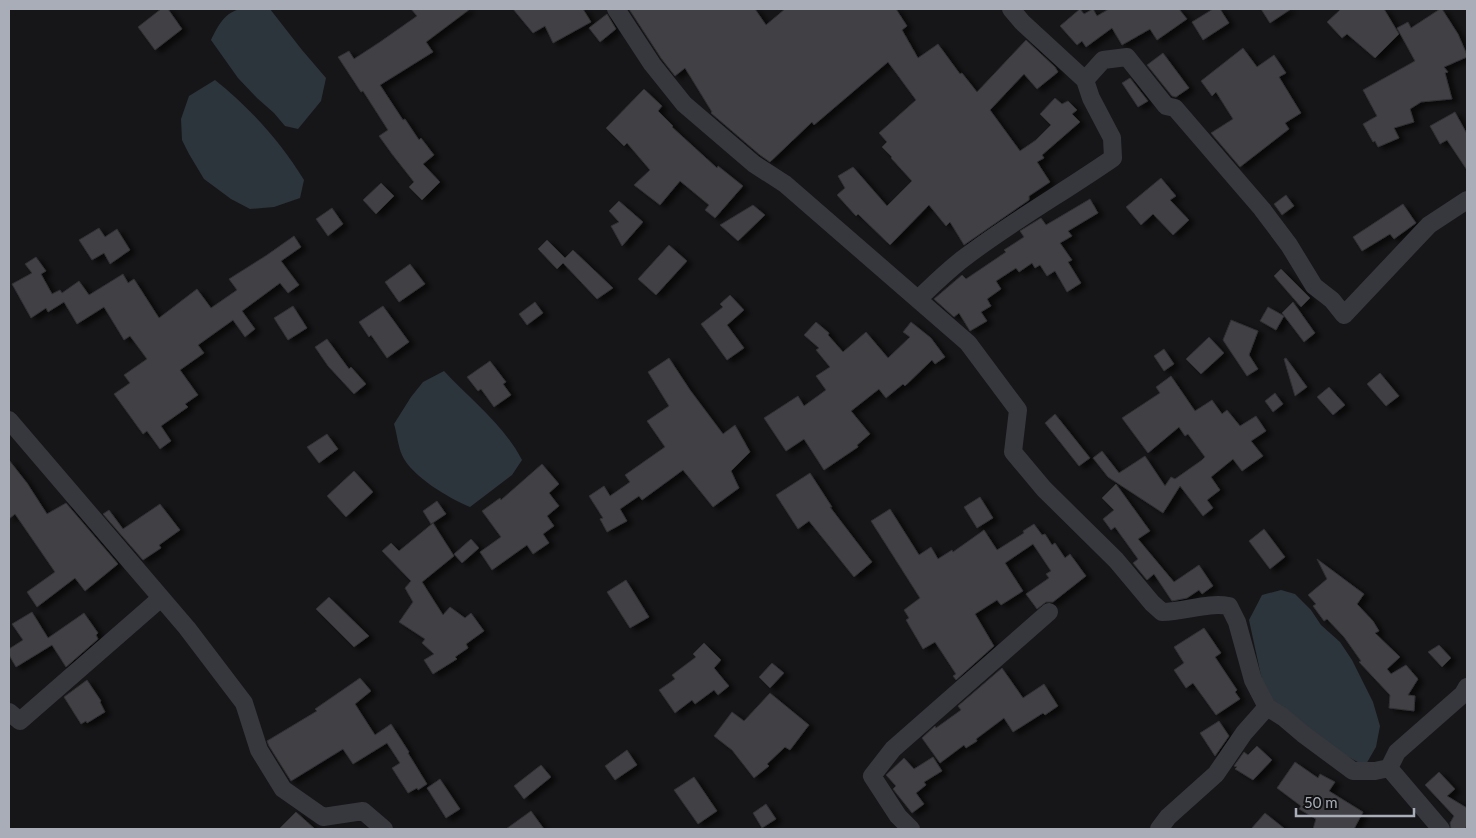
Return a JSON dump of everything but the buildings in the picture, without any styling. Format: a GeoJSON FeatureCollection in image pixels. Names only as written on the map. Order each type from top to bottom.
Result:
{"type":"FeatureCollection","features":[{"type":"Feature","properties":{"kind":"street"},"geometry":{"type":"LineString","coordinates":[[616,9],[652,64],[684,104],[754,164],[785,184],[968,343],[1018,410],[1013,452],[1044,489],[1116,560],[1152,603],[1162,612],[1174,612],[1219,604],[1229,606],[1237,622],[1253,680],[1267,707],[1283,717],[1353,771],[1374,771],[1389,768]]}},
{"type":"Feature","properties":{"kind":"street"},"geometry":{"type":"LineString","coordinates":[[918,299],[962,259],[1017,220],[1073,186],[1113,158],[1112,138],[1091,98],[1085,80],[1022,22],[1011,9]]}},
{"type":"Feature","properties":{"kind":"street"},"geometry":{"type":"LineString","coordinates":[[1085,80],[1103,60],[1127,56],[1166,106],[1175,108],[1262,209],[1289,245],[1314,286],[1332,300],[1344,315],[1429,225],[1467,200]]}},
{"type":"Feature","properties":{"kind":"street"},"geometry":{"type":"LineString","coordinates":[[9,420],[187,628],[244,703],[260,750],[283,789],[323,817],[363,811],[384,829]]}},
{"type":"Feature","properties":{"kind":"street"},"geometry":{"type":"LineString","coordinates":[[9,712],[20,721],[162,598]]}},
{"type":"Feature","properties":{"kind":"street"},"geometry":{"type":"LineString","coordinates":[[911,829],[898,816],[872,776],[893,749],[1049,612]]}},
{"type":"Feature","properties":{"kind":"street"},"geometry":{"type":"LineString","coordinates":[[1389,768],[1397,752],[1463,694],[1467,687]]}},
{"type":"Feature","properties":{"kind":"street"},"geometry":{"type":"LineString","coordinates":[[1159,829],[1168,817],[1216,774],[1244,733],[1267,707]]}},
{"type":"Feature","properties":{"kind":"street"},"geometry":{"type":"LineString","coordinates":[[1389,768],[1441,829]]}},
{"type":"Feature","properties":{"kind":"shaded area"},"geometry":{"type":"Polygon","coordinates":[[[270,9],[326,78],[321,101],[298,129],[285,126],[257,98],[238,78],[211,40],[219,25],[227,16],[236,10],[270,9]]]}},
{"type":"Feature","properties":{"kind":"shaded area"},"geometry":{"type":"Polygon","coordinates":[[[215,80],[252,114],[285,152],[304,180],[300,198],[274,207],[250,209],[231,199],[204,179],[182,140],[181,119],[189,96],[215,80]]]}},
{"type":"Feature","properties":{"kind":"shaded area"},"geometry":{"type":"Polygon","coordinates":[[[444,371],[506,435],[522,460],[512,475],[470,507],[442,493],[414,471],[399,448],[394,424],[423,382],[444,371]]]}},
{"type":"Feature","properties":{"kind":"shaded area"},"geometry":{"type":"Polygon","coordinates":[[[1281,590],[1295,594],[1311,610],[1321,625],[1340,642],[1352,660],[1373,702],[1380,726],[1376,747],[1365,766],[1341,753],[1265,694],[1249,620],[1262,595],[1281,590]]]}}]}
